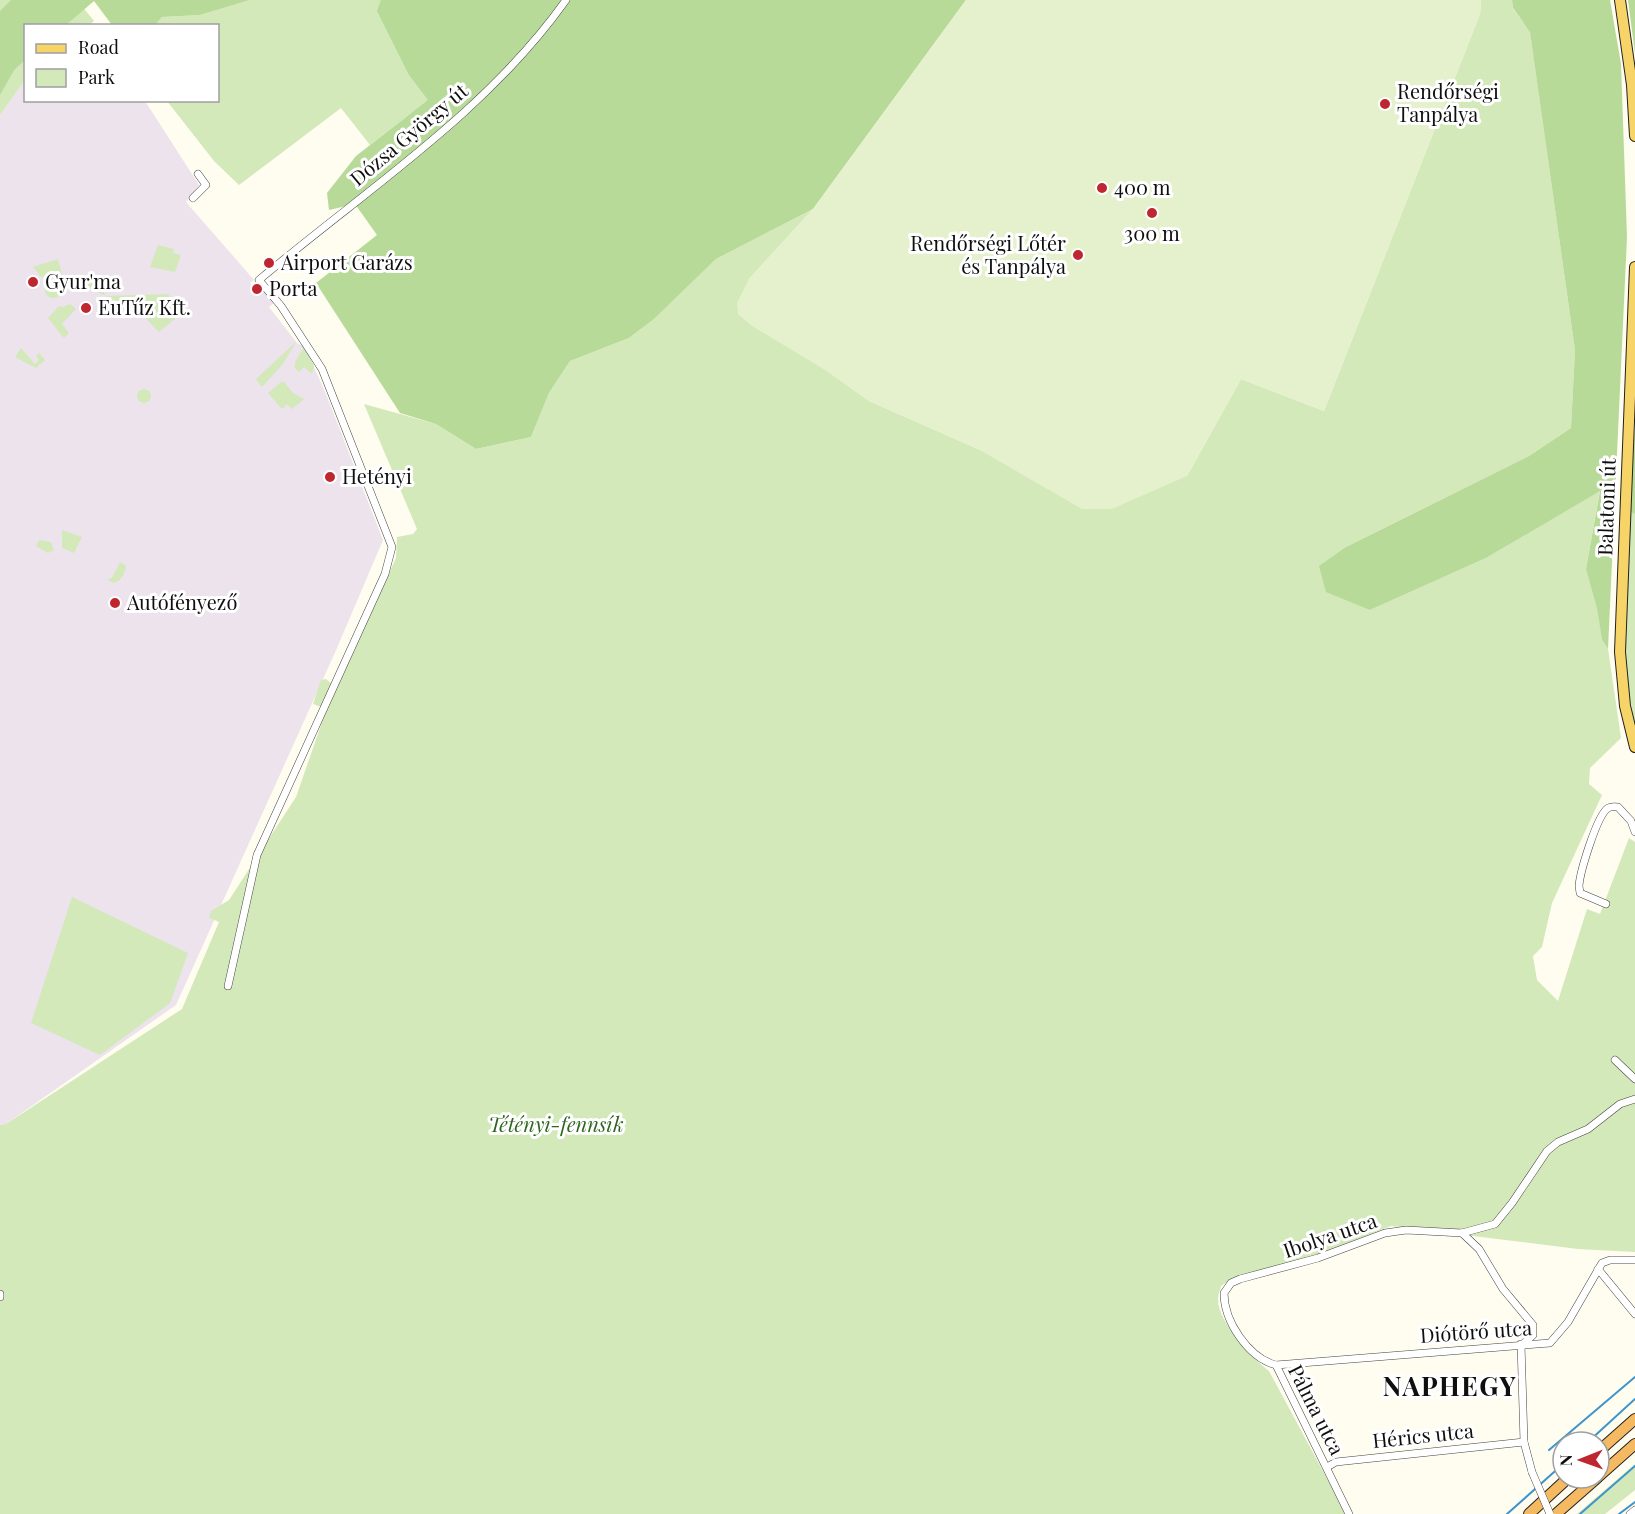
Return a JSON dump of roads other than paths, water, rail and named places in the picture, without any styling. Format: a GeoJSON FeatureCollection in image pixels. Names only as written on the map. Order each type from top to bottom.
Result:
{"type":"FeatureCollection","features":[{"type":"Feature","properties":{"kind":"highway"},"geometry":{"type":"LineString","coordinates":[[1611,1440],[1635,1419]]}},
{"type":"Feature","properties":{"kind":"highway"},"geometry":{"type":"LineString","coordinates":[[1611,1465],[1635,1444]]}},
{"type":"Feature","properties":{"kind":"highway"},"geometry":{"type":"LineString","coordinates":[[1529,1514],[1555,1490]]}},
{"type":"Feature","properties":{"kind":"highway"},"geometry":{"type":"LineString","coordinates":[[1556,1514],[1583,1490]]}},
{"type":"Feature","properties":{"kind":"main road"},"geometry":{"type":"LineString","coordinates":[[1620,0],[1632,85],[1635,136]]}},
{"type":"Feature","properties":{"kind":"main road","name":"Balatoni út"},"geometry":{"type":"LineString","coordinates":[[1635,267],[1630,519],[1621,673],[1624,706],[1635,747]]}},
{"type":"Feature","properties":{"kind":"street","name":"Dózsa György út"},"geometry":{"type":"LineString","coordinates":[[228,986],[257,855],[385,574],[392,547],[322,369],[281,306],[259,280],[477,100],[516,63],[566,0]]}},
{"type":"Feature","properties":{"kind":"street"},"geometry":{"type":"LineString","coordinates":[[194,198],[206,185],[198,174]]}},
{"type":"Feature","properties":{"kind":"street"},"geometry":{"type":"LineString","coordinates":[[1606,904],[1580,893],[1579,886],[1597,828],[1607,809],[1618,807],[1631,821],[1635,831]]}},
{"type":"Feature","properties":{"kind":"street"},"geometry":{"type":"LineString","coordinates":[[1615,1060],[1635,1079]]}},
{"type":"Feature","properties":{"kind":"street"},"geometry":{"type":"LineString","coordinates":[[1462,1233],[1494,1224],[1512,1203],[1547,1151],[1558,1142],[1588,1129],[1620,1104],[1635,1099]]}},
{"type":"Feature","properties":{"kind":"street","name":"Ibolya utca"},"geometry":{"type":"LineString","coordinates":[[1224,1302],[1224,1293],[1231,1283],[1318,1258],[1385,1233],[1406,1230],[1462,1233]]}},
{"type":"Feature","properties":{"kind":"street"},"geometry":{"type":"LineString","coordinates":[[1462,1233],[1479,1249],[1503,1289],[1546,1344]]}},
{"type":"Feature","properties":{"kind":"street"},"geometry":{"type":"LineString","coordinates":[[1635,1260],[1610,1260],[1598,1269],[1635,1314]]}},
{"type":"Feature","properties":{"kind":"street","name":"Diótörő utca"},"geometry":{"type":"LineString","coordinates":[[1276,1365],[1521,1344],[1546,1344],[1555,1339],[1568,1322],[1598,1269]]}},
{"type":"Feature","properties":{"kind":"street","name":"Pálma utca"},"geometry":{"type":"LineString","coordinates":[[1224,1302],[1230,1318],[1256,1357],[1276,1365],[1295,1408],[1349,1514]]}},
{"type":"Feature","properties":{"kind":"street"},"geometry":{"type":"LineString","coordinates":[[1533,1326],[1533,1335],[1529,1341],[1521,1344],[1524,1442],[1532,1472],[1550,1514]]}},
{"type":"Feature","properties":{"kind":"street","name":"Hérics utca"},"geometry":{"type":"LineString","coordinates":[[1327,1467],[1336,1462],[1524,1442]]}},
{"type":"Feature","properties":{"kind":"street"},"geometry":{"type":"LineString","coordinates":[[1630,1514],[1635,1510]]}},
{"type":"Feature","properties":{"kind":"waterway"},"geometry":{"type":"LineString","coordinates":[[1549,1450],[1635,1377]]}},
{"type":"Feature","properties":{"kind":"waterway"},"geometry":{"type":"LineString","coordinates":[[1601,1430],[1635,1399]]}},
{"type":"Feature","properties":{"kind":"waterway"},"geometry":{"type":"LineString","coordinates":[[1580,1514],[1635,1466]]}},
{"type":"Feature","properties":{"kind":"waterway"},"geometry":{"type":"LineString","coordinates":[[1507,1514],[1551,1475]]}},
{"type":"Feature","properties":{"kind":"waterway"},"geometry":{"type":"LineString","coordinates":[[1619,1514],[1635,1502]]}},
{"type":"Feature","properties":{"kind":"place","name":"Rendőrségi Tanpálya"},"geometry":{"type":"Point","coordinates":[1385,104]}},
{"type":"Feature","properties":{"kind":"place","name":"400 m"},"geometry":{"type":"Point","coordinates":[1102,188]}},
{"type":"Feature","properties":{"kind":"place","name":"300 m"},"geometry":{"type":"Point","coordinates":[1152,213]}},
{"type":"Feature","properties":{"kind":"place","name":"Rendőrségi Lőtér és Tanpálya"},"geometry":{"type":"Point","coordinates":[1078,255]}},
{"type":"Feature","properties":{"kind":"place","name":"Airport Garázs"},"geometry":{"type":"Point","coordinates":[269,263]}},
{"type":"Feature","properties":{"kind":"place","name":"Gyur'ma"},"geometry":{"type":"Point","coordinates":[33,282]}},
{"type":"Feature","properties":{"kind":"place","name":"Porta"},"geometry":{"type":"Point","coordinates":[257,289]}},
{"type":"Feature","properties":{"kind":"place","name":"EuTűz Kft."},"geometry":{"type":"Point","coordinates":[86,308]}},
{"type":"Feature","properties":{"kind":"place","name":"Hetényi"},"geometry":{"type":"Point","coordinates":[330,477]}},
{"type":"Feature","properties":{"kind":"place","name":"Autófényező"},"geometry":{"type":"Point","coordinates":[115,603]}},
{"type":"Feature","properties":{"kind":"district","name":"NAPHEGY"},"geometry":{"type":"Point","coordinates":[1450,1387]}},
{"type":"Feature","properties":{"kind":"park label","name":"Tétényi-fennsík"},"geometry":{"type":"Point","coordinates":[556,1125]}}]}
